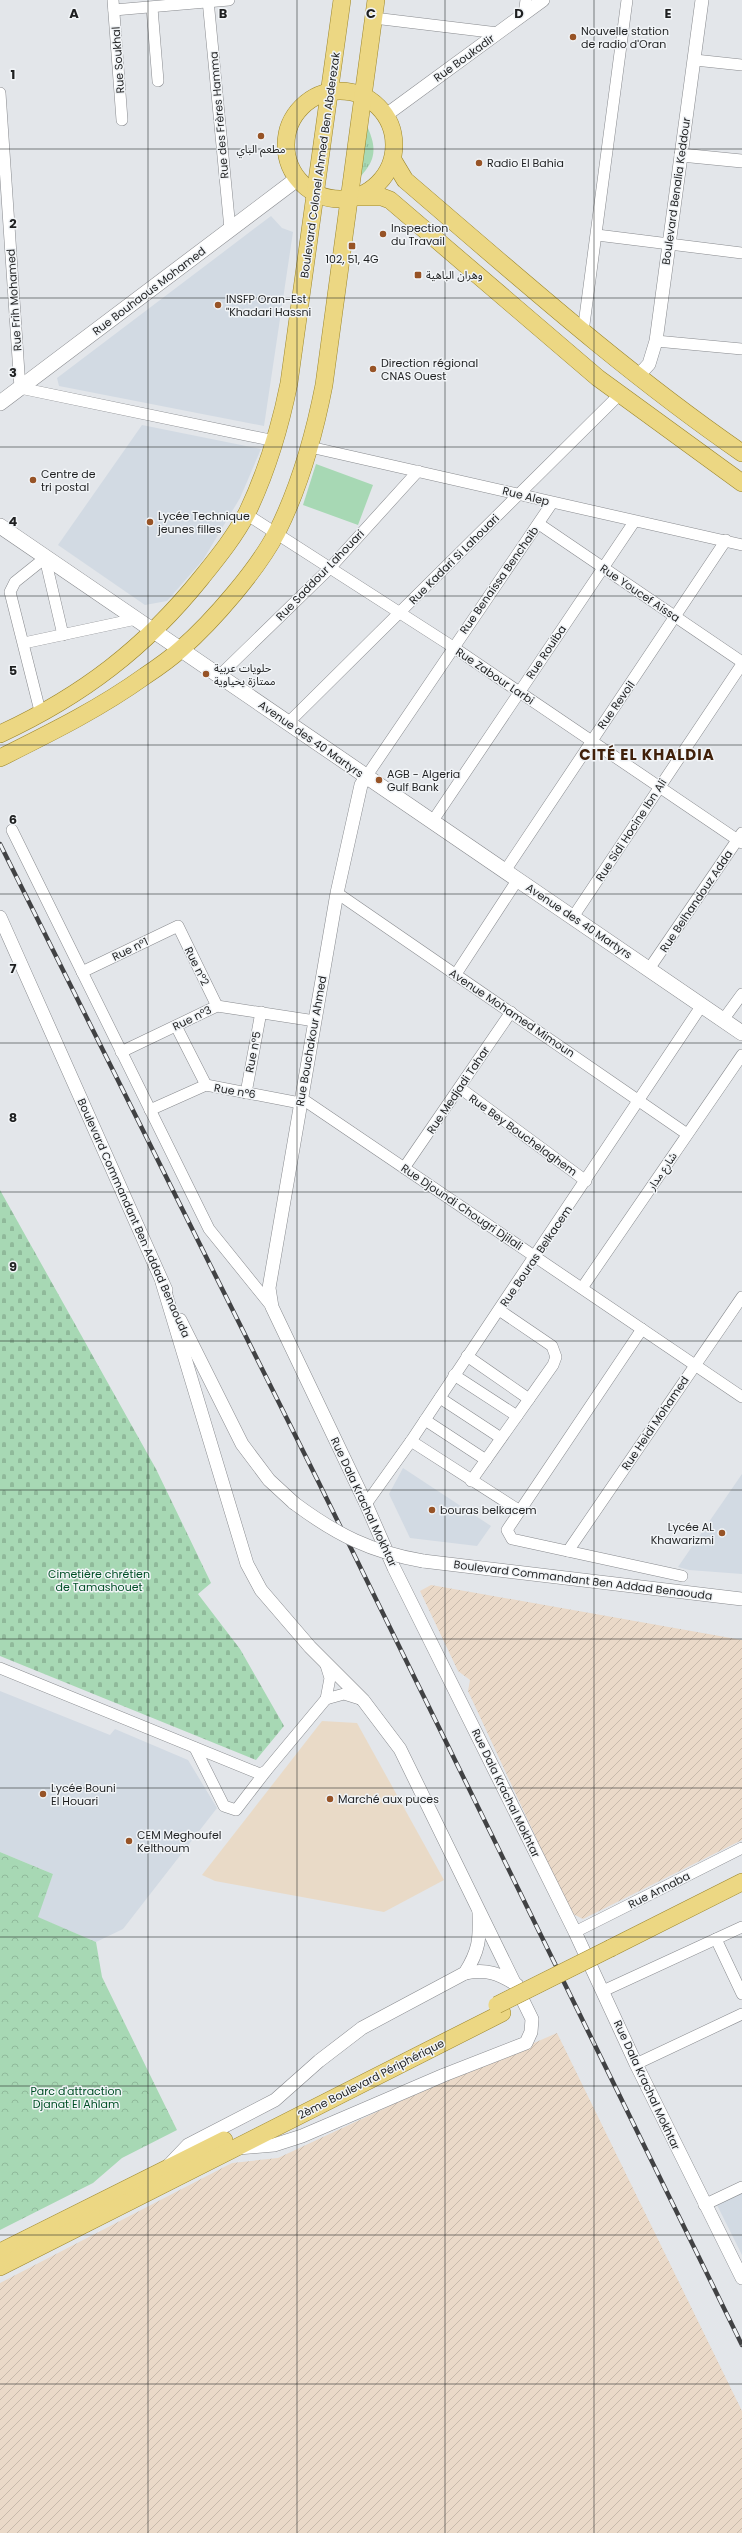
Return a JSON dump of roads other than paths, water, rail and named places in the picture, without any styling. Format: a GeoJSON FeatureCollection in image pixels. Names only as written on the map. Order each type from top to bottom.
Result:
{"type":"FeatureCollection","features":[{"type":"Feature","properties":{"kind":"main road","name":"Boulevard Colonel Ahmed Ben Abderezak"},"geometry":{"type":"LineString","coordinates":[[0,734],[41,715],[89,685],[121,661],[153,632],[183,601],[221,554],[246,514],[275,441],[290,376],[342,0]]}},
{"type":"Feature","properties":{"kind":"main road"},"geometry":{"type":"LineString","coordinates":[[1,758],[101,706],[181,650],[214,616],[237,588],[276,533],[310,447],[324,385],[353,198],[363,96],[376,0]]}},
{"type":"Feature","properties":{"kind":"main road"},"geometry":{"type":"LineString","coordinates":[[353,198],[380,183],[393,160],[394,137],[386,115],[379,106],[363,96],[349,91],[330,91],[313,98],[302,106],[288,128],[286,155],[297,179],[316,194],[334,199],[382,197],[390,200],[619,395],[742,483]]}},
{"type":"Feature","properties":{"kind":"main road"},"geometry":{"type":"LineString","coordinates":[[393,160],[404,180],[583,332],[638,376],[742,453]]}},
{"type":"Feature","properties":{"kind":"main road","name":"Rue Bouhaous Mohamed"},"geometry":{"type":"LineString","coordinates":[[0,403],[297,179]]}},
{"type":"Feature","properties":{"kind":"main road","name":"Avenue des 40 Martyrs"},"geometry":{"type":"LineString","coordinates":[[0,526],[153,632],[742,1033]]}},
{"type":"Feature","properties":{"kind":"main road","name":"2ème Boulevard Périphérique"},"geometry":{"type":"LineString","coordinates":[[614,1952],[742,1882]]}},
{"type":"Feature","properties":{"kind":"main road","name":"2ème Boulevard Périphérique"},"geometry":{"type":"LineString","coordinates":[[0,2252],[614,1952],[742,1893]]}},
{"type":"Feature","properties":{"kind":"main road","name":"2ème Boulevard Périphérique"},"geometry":{"type":"LineString","coordinates":[[0,2267],[234,2149],[499,2009]]}},
{"type":"Feature","properties":{"kind":"street"},"geometry":{"type":"LineString","coordinates":[[113,5],[152,8],[229,0]]}},
{"type":"Feature","properties":{"kind":"street"},"geometry":{"type":"LineString","coordinates":[[524,14],[526,0]]}},
{"type":"Feature","properties":{"kind":"street","name":"Rue Boukadir"},"geometry":{"type":"LineString","coordinates":[[386,115],[543,0]]}},
{"type":"Feature","properties":{"kind":"street"},"geometry":{"type":"LineString","coordinates":[[583,332],[627,0]]}},
{"type":"Feature","properties":{"kind":"street","name":"Boulevard Benalia Keddour"},"geometry":{"type":"LineString","coordinates":[[638,376],[649,364],[656,341],[702,0]]}},
{"type":"Feature","properties":{"kind":"street","name":"Rue des Frères Hamma"},"geometry":{"type":"LineString","coordinates":[[208,1],[230,230]]}},
{"type":"Feature","properties":{"kind":"street","name":"Rue Soukhal"},"geometry":{"type":"LineString","coordinates":[[113,5],[122,120]]}},
{"type":"Feature","properties":{"kind":"street"},"geometry":{"type":"LineString","coordinates":[[152,8],[158,81]]}},
{"type":"Feature","properties":{"kind":"street"},"geometry":{"type":"LineString","coordinates":[[374,18],[498,33]]}},
{"type":"Feature","properties":{"kind":"street"},"geometry":{"type":"LineString","coordinates":[[695,60],[742,65]]}},
{"type":"Feature","properties":{"kind":"street","name":"Rue Frih Mohamed"},"geometry":{"type":"LineString","coordinates":[[0,93],[20,388]]}},
{"type":"Feature","properties":{"kind":"street"},"geometry":{"type":"LineString","coordinates":[[681,155],[742,161]]}},
{"type":"Feature","properties":{"kind":"street"},"geometry":{"type":"LineString","coordinates":[[597,235],[742,253]]}},
{"type":"Feature","properties":{"kind":"street"},"geometry":{"type":"LineString","coordinates":[[656,341],[742,349]]}},
{"type":"Feature","properties":{"kind":"street"},"geometry":{"type":"LineString","coordinates":[[20,388],[275,441]]}},
{"type":"Feature","properties":{"kind":"street","name":"Rue Kadari Si Lahouari"},"geometry":{"type":"LineString","coordinates":[[288,723],[619,395]]}},
{"type":"Feature","properties":{"kind":"street","name":"Rue Alep"},"geometry":{"type":"LineString","coordinates":[[310,447],[520,494],[634,522],[726,540],[742,545]]}},
{"type":"Feature","properties":{"kind":"street","name":"Rue Saddour Lahouari"},"geometry":{"type":"LineString","coordinates":[[219,676],[330,568],[418,471]]}},
{"type":"Feature","properties":{"kind":"street","name":"Rue Benaissa Benchaib"},"geometry":{"type":"LineString","coordinates":[[366,777],[453,647],[539,524],[552,502]]}},
{"type":"Feature","properties":{"kind":"street","name":"Rue Zabour Larbi"},"geometry":{"type":"LineString","coordinates":[[246,514],[399,614],[453,647],[659,787],[740,838]]}},
{"type":"Feature","properties":{"kind":"street","name":"Rue Rouiba"},"geometry":{"type":"LineString","coordinates":[[432,822],[518,692],[634,522]]}},
{"type":"Feature","properties":{"kind":"street","name":"Rue Youcef Aissa"},"geometry":{"type":"LineString","coordinates":[[539,524],[742,663]]}},
{"type":"Feature","properties":{"kind":"street","name":"Rue Revoil"},"geometry":{"type":"LineString","coordinates":[[456,974],[591,741],[676,617],[726,540]]}},
{"type":"Feature","properties":{"kind":"street"},"geometry":{"type":"LineString","coordinates":[[41,715],[10,592],[15,582],[45,558],[63,635]]}},
{"type":"Feature","properties":{"kind":"street"},"geometry":{"type":"LineString","coordinates":[[24,643],[136,619]]}},
{"type":"Feature","properties":{"kind":"street","name":"Rue Sidi Hocine Ibn Ali"},"geometry":{"type":"LineString","coordinates":[[573,917],[742,663]]}},
{"type":"Feature","properties":{"kind":"street","name":"Rue Bouchakour Ahmed"},"geometry":{"type":"LineString","coordinates":[[272,1307],[269,1288],[300,1100],[337,893],[361,785],[366,777]]}},
{"type":"Feature","properties":{"kind":"street"},"geometry":{"type":"LineString","coordinates":[[12,830],[209,1229],[272,1307]]}},
{"type":"Feature","properties":{"kind":"street","name":"Rue Belhandouz Adda"},"geometry":{"type":"LineString","coordinates":[[649,969],[740,838]]}},
{"type":"Feature","properties":{"kind":"street","name":"Avenue Mohamed Mimoun"},"geometry":{"type":"LineString","coordinates":[[337,893],[640,1100],[687,1134]]}},
{"type":"Feature","properties":{"kind":"street","name":"Boulevard Commandant Ben Addad Benaouda"},"geometry":{"type":"LineString","coordinates":[[0,916],[162,1282],[226,1417],[242,1444],[269,1480],[294,1503],[321,1523],[358,1543],[379,1551],[423,1561],[742,1599]]}},
{"type":"Feature","properties":{"kind":"street","name":"Rue n°1"},"geometry":{"type":"LineString","coordinates":[[82,972],[178,926]]}},
{"type":"Feature","properties":{"kind":"street","name":"Rue n°2"},"geometry":{"type":"LineString","coordinates":[[178,926],[217,1006]]}},
{"type":"Feature","properties":{"kind":"street"},"geometry":{"type":"LineString","coordinates":[[0,938],[18,959]]}},
{"type":"Feature","properties":{"kind":"street"},"geometry":{"type":"LineString","coordinates":[[723,1020],[742,994]]}},
{"type":"Feature","properties":{"kind":"street","name":"Rue Bouras Belkacem"},"geometry":{"type":"LineString","coordinates":[[366,1504],[411,1441],[536,1256],[702,1005]]}},
{"type":"Feature","properties":{"kind":"street","name":"Rue n°3"},"geometry":{"type":"LineString","coordinates":[[121,1052],[217,1006],[315,1021]]}},
{"type":"Feature","properties":{"kind":"street","name":"Rue n°5"},"geometry":{"type":"LineString","coordinates":[[246,1093],[261,1012]]}},
{"type":"Feature","properties":{"kind":"street","name":"Rue Medjadi Tahar"},"geometry":{"type":"LineString","coordinates":[[404,1168],[511,1012]]}},
{"type":"Feature","properties":{"kind":"street"},"geometry":{"type":"LineString","coordinates":[[176,1026],[206,1085]]}},
{"type":"Feature","properties":{"kind":"street","name":"شارع مدار"},"geometry":{"type":"LineString","coordinates":[[582,1288],[742,1055]]}},
{"type":"Feature","properties":{"kind":"street","name":"Rue n°6"},"geometry":{"type":"LineString","coordinates":[[150,1110],[206,1085],[246,1093],[300,1100]]}},
{"type":"Feature","properties":{"kind":"street","name":"Rue Bey Bouchelaghem"},"geometry":{"type":"LineString","coordinates":[[460,1088],[586,1181]]}},
{"type":"Feature","properties":{"kind":"street","name":"Rue Djoundi Chougri Djilali"},"geometry":{"type":"LineString","coordinates":[[300,1100],[536,1256],[696,1364],[742,1397]]}},
{"type":"Feature","properties":{"kind":"street"},"geometry":{"type":"LineString","coordinates":[[162,1282],[248,1564],[261,1590],[324,1662],[363,1700],[400,1749],[518,1986],[532,2019],[531,2032],[526,2043],[444,2074],[302,2136],[274,2145],[234,2149]]}},
{"type":"Feature","properties":{"kind":"street","name":"Rue Heidi Mohamed"},"geometry":{"type":"LineString","coordinates":[[568,1550],[742,1297]]}},
{"type":"Feature","properties":{"kind":"street","name":"Rue Dala Krachal Mokhtar"},"geometry":{"type":"LineString","coordinates":[[272,1307],[366,1504],[398,1575],[604,1991],[636,2064],[704,2205],[742,2278]]}},
{"type":"Feature","properties":{"kind":"street"},"geometry":{"type":"LineString","coordinates":[[471,1481],[555,1361],[555,1353],[552,1346],[499,1310]]}},
{"type":"Feature","properties":{"kind":"street"},"geometry":{"type":"LineString","coordinates":[[642,1328],[507,1530],[512,1539],[682,1576]]}},
{"type":"Feature","properties":{"kind":"street"},"geometry":{"type":"LineString","coordinates":[[467,1356],[529,1399]]}},
{"type":"Feature","properties":{"kind":"street"},"geometry":{"type":"LineString","coordinates":[[454,1376],[517,1416]]}},
{"type":"Feature","properties":{"kind":"street"},"geometry":{"type":"LineString","coordinates":[[440,1398],[501,1438]]}},
{"type":"Feature","properties":{"kind":"street"},"geometry":{"type":"LineString","coordinates":[[425,1420],[486,1460]]}},
{"type":"Feature","properties":{"kind":"street"},"geometry":{"type":"LineString","coordinates":[[411,1441],[471,1481],[520,1511]]}},
{"type":"Feature","properties":{"kind":"street"},"geometry":{"type":"LineString","coordinates":[[195,1748],[224,1806],[231,1810],[236,1810],[266,1771],[326,1699],[330,1678],[324,1662]]}},
{"type":"Feature","properties":{"kind":"street"},"geometry":{"type":"LineString","coordinates":[[0,1668],[253,1772],[260,1774],[266,1771]]}},
{"type":"Feature","properties":{"kind":"street"},"geometry":{"type":"LineString","coordinates":[[326,1699],[344,1694],[363,1700]]}},
{"type":"Feature","properties":{"kind":"street","name":"Rue Annaba"},"geometry":{"type":"LineString","coordinates":[[575,1932],[742,1848]]}},
{"type":"Feature","properties":{"kind":"street"},"geometry":{"type":"LineString","coordinates":[[465,1973],[473,1960],[480,1940],[479,1909]]}},
{"type":"Feature","properties":{"kind":"street"},"geometry":{"type":"LineString","coordinates":[[604,1991],[742,1927]]}},
{"type":"Feature","properties":{"kind":"street"},"geometry":{"type":"LineString","coordinates":[[716,1939],[742,1994]]}},
{"type":"Feature","properties":{"kind":"street"},"geometry":{"type":"LineString","coordinates":[[166,2170],[188,2146],[275,2100],[319,2061],[362,2028],[465,1973],[490,1971],[499,1973],[518,1986]]}},
{"type":"Feature","properties":{"kind":"street"},"geometry":{"type":"LineString","coordinates":[[636,2064],[742,2014]]}},
{"type":"Feature","properties":{"kind":"street"},"geometry":{"type":"LineString","coordinates":[[704,2205],[742,2187]]}},
{"type":"Feature","properties":{"kind":"railway"},"geometry":{"type":"LineString","coordinates":[[0,844],[318,1481],[742,2345]]}},
{"type":"Feature","properties":{"kind":"place","name":"Nouvelle station de radio d'Oran"},"geometry":{"type":"Point","coordinates":[573,37]}},
{"type":"Feature","properties":{"kind":"place","name":"مطعم الباي"},"geometry":{"type":"Point","coordinates":[261,136]}},
{"type":"Feature","properties":{"kind":"place","name":"Radio El Bahia"},"geometry":{"type":"Point","coordinates":[479,163]}},
{"type":"Feature","properties":{"kind":"place","name":"Inspection du Travail"},"geometry":{"type":"Point","coordinates":[383,234]}},
{"type":"Feature","properties":{"kind":"place","name":"102, 51, 4G"},"geometry":{"type":"Point","coordinates":[352,246]}},
{"type":"Feature","properties":{"kind":"place","name":"وهران الباهية"},"geometry":{"type":"Point","coordinates":[418,275]}},
{"type":"Feature","properties":{"kind":"place","name":"INSFP Oran-Est \"Khadari Hassni"},"geometry":{"type":"Point","coordinates":[218,305]}},
{"type":"Feature","properties":{"kind":"place","name":"Direction régional CNAS Ouest"},"geometry":{"type":"Point","coordinates":[373,369]}},
{"type":"Feature","properties":{"kind":"place","name":"Centre de tri postal"},"geometry":{"type":"Point","coordinates":[33,480]}},
{"type":"Feature","properties":{"kind":"place","name":"Lycée Technique jeunes filles"},"geometry":{"type":"Point","coordinates":[150,522]}},
{"type":"Feature","properties":{"kind":"place","name":"حلويات عربية ممتازة يحياوية"},"geometry":{"type":"Point","coordinates":[206,674]}},
{"type":"Feature","properties":{"kind":"place","name":"AGB - Algeria Gulf Bank"},"geometry":{"type":"Point","coordinates":[379,780]}},
{"type":"Feature","properties":{"kind":"place","name":"bouras belkacem"},"geometry":{"type":"Point","coordinates":[432,1510]}},
{"type":"Feature","properties":{"kind":"place","name":"Lycée AL Khawarizmi"},"geometry":{"type":"Point","coordinates":[722,1533]}},
{"type":"Feature","properties":{"kind":"place","name":"Lycée Bouni El Houari"},"geometry":{"type":"Point","coordinates":[43,1794]}},
{"type":"Feature","properties":{"kind":"place","name":"Marché aux puces"},"geometry":{"type":"Point","coordinates":[330,1799]}},
{"type":"Feature","properties":{"kind":"place","name":"CEM Meghoufel Kelthoum"},"geometry":{"type":"Point","coordinates":[129,1841]}},
{"type":"Feature","properties":{"kind":"district","name":"CITÉ EL KHALDIA"},"geometry":{"type":"Point","coordinates":[647,754]}},
{"type":"Feature","properties":{"kind":"park label","name":"Cimetière chrétien de Tamashouet"},"geometry":{"type":"Point","coordinates":[99,1580]}},
{"type":"Feature","properties":{"kind":"park label","name":"Parc d'attraction Djanat El Ahlam"},"geometry":{"type":"Point","coordinates":[76,2097]}}]}
